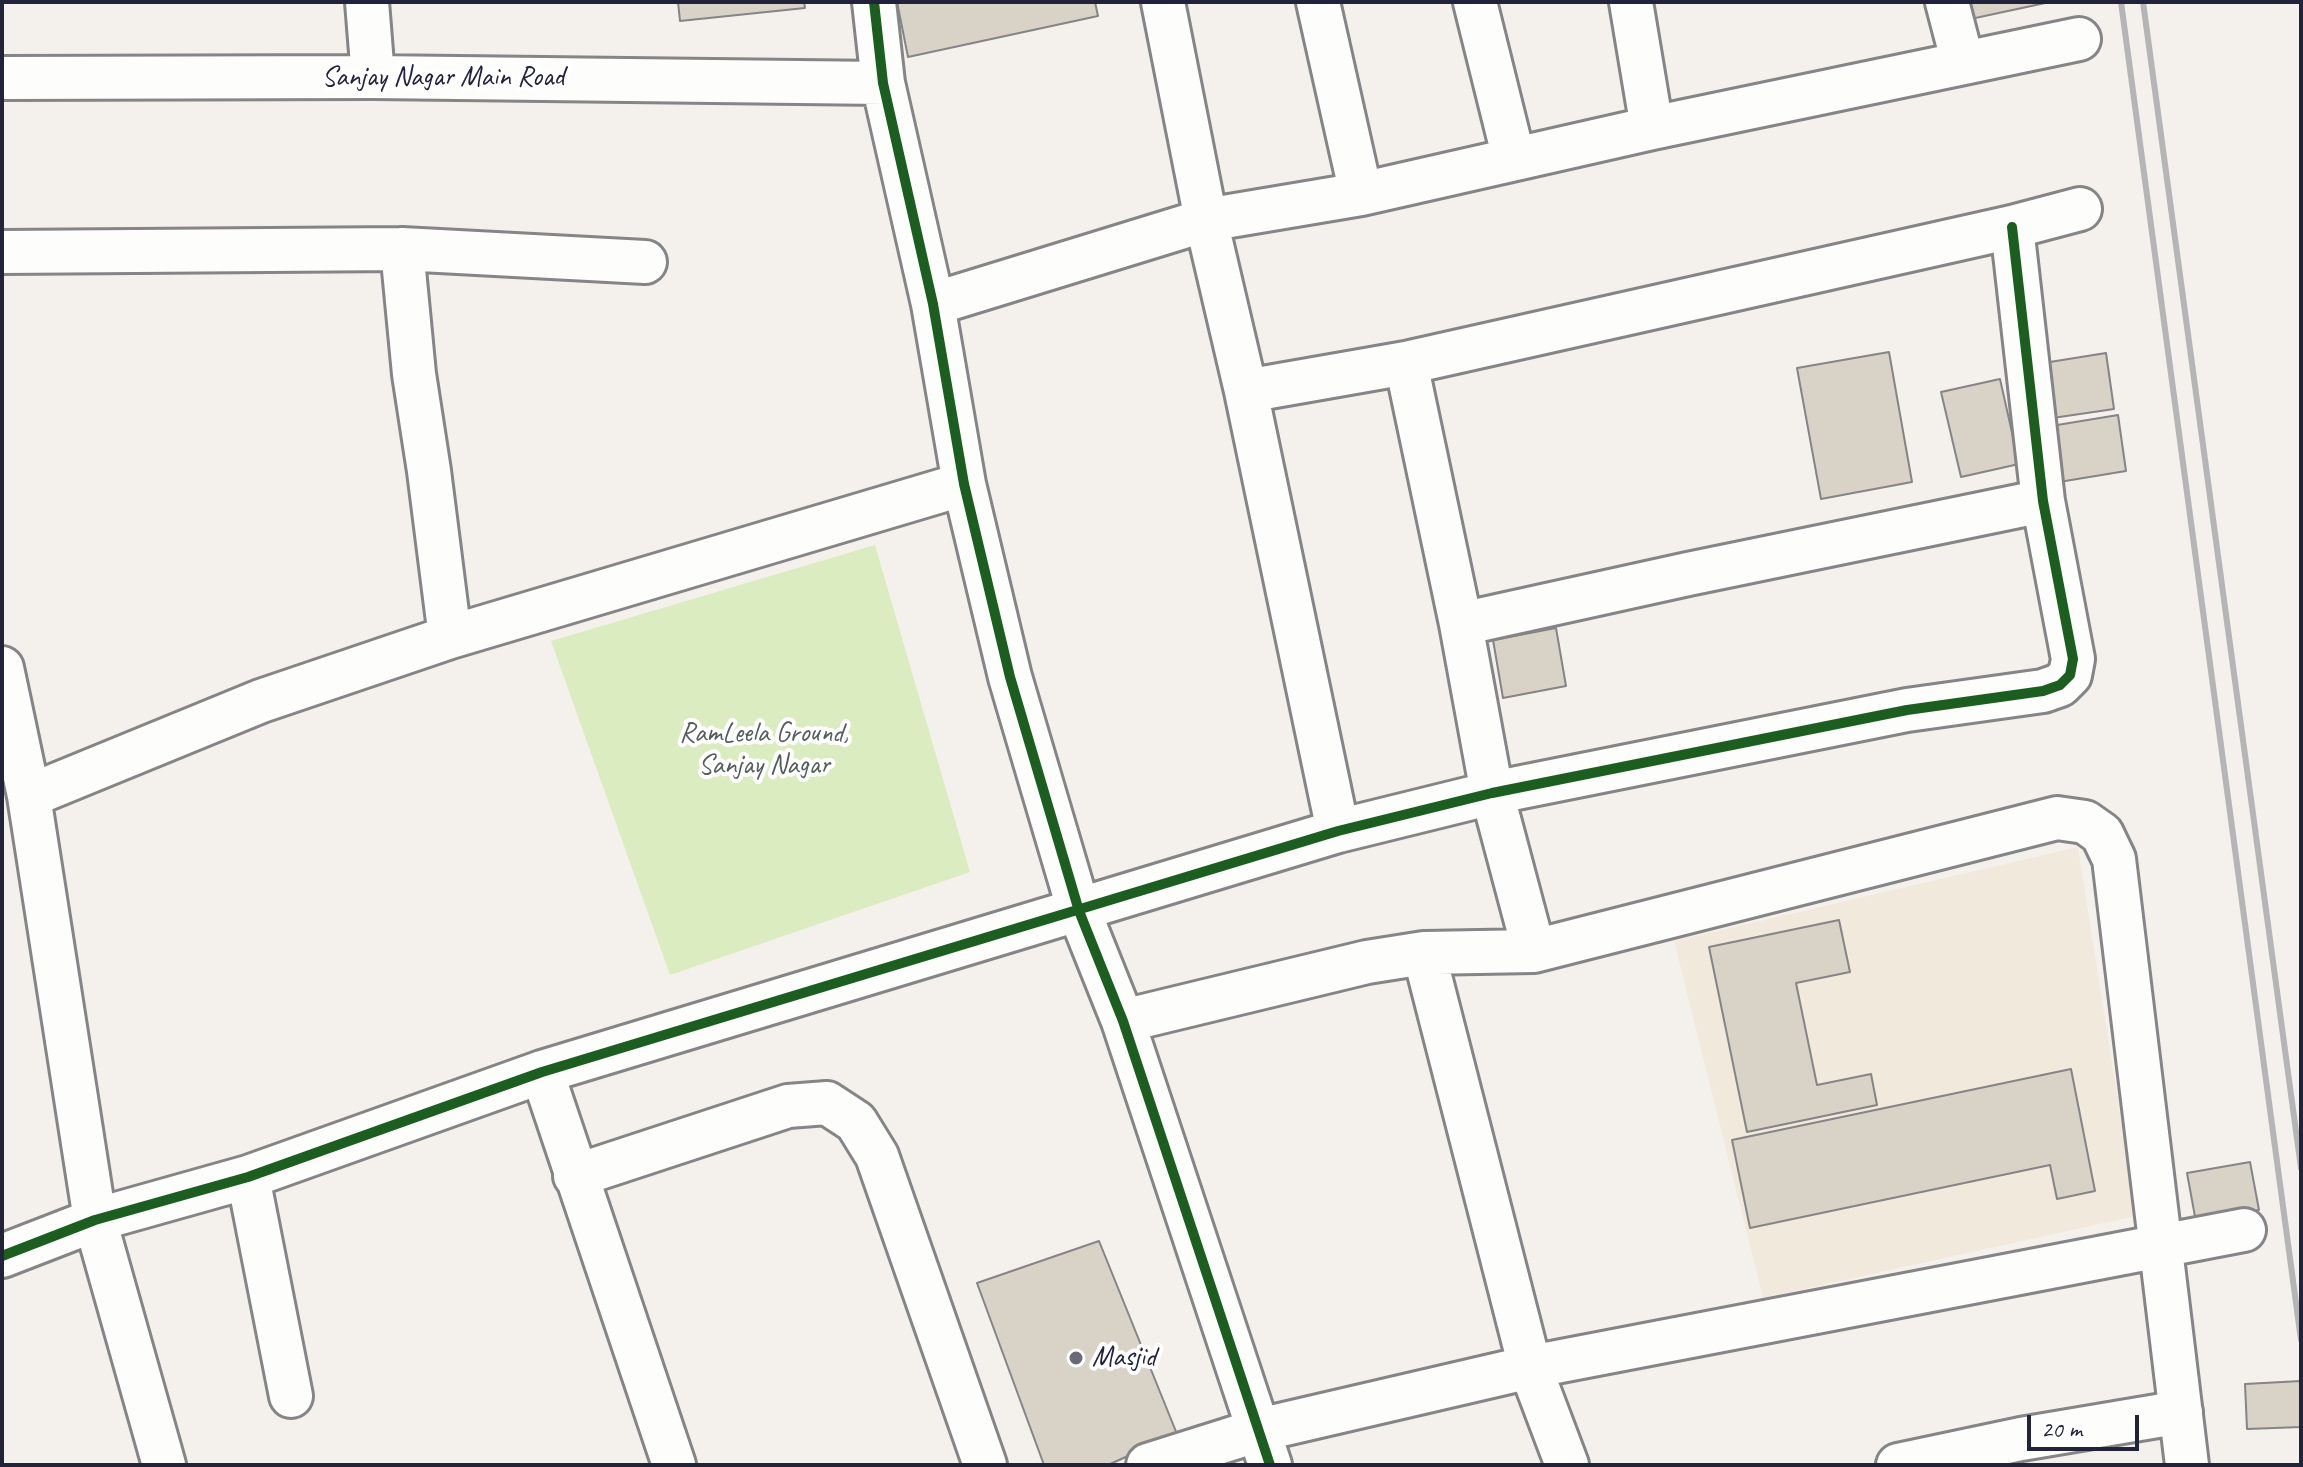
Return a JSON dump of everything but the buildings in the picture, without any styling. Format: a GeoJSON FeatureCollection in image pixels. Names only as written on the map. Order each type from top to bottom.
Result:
{"type":"FeatureCollection","features":[{"type":"Feature","properties":{"kind":"street"},"geometry":{"type":"LineString","coordinates":[[367,2],[373,77]]}},
{"type":"Feature","properties":{"kind":"street"},"geometry":{"type":"LineString","coordinates":[[874,2],[883,83],[933,304],[964,484],[1010,677],[1079,911],[1123,1021],[1265,1448]]}},
{"type":"Feature","properties":{"kind":"street"},"geometry":{"type":"LineString","coordinates":[[1163,2],[1206,220],[1246,391],[1338,831]]}},
{"type":"Feature","properties":{"kind":"street"},"geometry":{"type":"LineString","coordinates":[[1318,2],[1361,194]]}},
{"type":"Feature","properties":{"kind":"street"},"geometry":{"type":"LineString","coordinates":[[1475,2],[1514,159]]}},
{"type":"Feature","properties":{"kind":"street"},"geometry":{"type":"LineString","coordinates":[[1631,2],[1652,128]]}},
{"type":"Feature","properties":{"kind":"street"},"geometry":{"type":"LineString","coordinates":[[1947,2],[1963,63]]}},
{"type":"Feature","properties":{"kind":"street"},"geometry":{"type":"LineString","coordinates":[[933,304],[1206,220],[1361,194],[1652,128],[2079,39]]}},
{"type":"Feature","properties":{"kind":"street","name":"Sanjay Nagar Main Road"},"geometry":{"type":"LineString","coordinates":[[2,78],[373,77],[883,83]]}},
{"type":"Feature","properties":{"kind":"street"},"geometry":{"type":"LineString","coordinates":[[1246,391],[1406,363],[2012,227],[2080,209]]}},
{"type":"Feature","properties":{"kind":"street"},"geometry":{"type":"LineString","coordinates":[[2,1256],[95,1220],[248,1177],[542,1072],[1338,831],[1492,793],[1907,710],[2043,691],[2060,685],[2070,675],[2073,659],[2043,501],[2012,227]]}},
{"type":"Feature","properties":{"kind":"street"},"geometry":{"type":"LineString","coordinates":[[2,252],[402,249],[645,262]]}},
{"type":"Feature","properties":{"kind":"street"},"geometry":{"type":"LineString","coordinates":[[402,249],[414,374],[450,637]]}},
{"type":"Feature","properties":{"kind":"street"},"geometry":{"type":"LineString","coordinates":[[1406,363],[1461,624],[1492,793],[1534,951]]}},
{"type":"Feature","properties":{"kind":"street"},"geometry":{"type":"LineString","coordinates":[[29,796],[261,701],[450,637],[964,484]]}},
{"type":"Feature","properties":{"kind":"street"},"geometry":{"type":"LineString","coordinates":[[1461,624],[2043,501]]}},
{"type":"Feature","properties":{"kind":"street"},"geometry":{"type":"LineString","coordinates":[[2,668],[29,796],[95,1220],[164,1465]]}},
{"type":"Feature","properties":{"kind":"street"},"geometry":{"type":"LineString","coordinates":[[1123,1021],[1367,962],[1424,953],[1534,951],[2057,818],[2085,822],[2102,834],[2114,859],[2187,1465]]}},
{"type":"Feature","properties":{"kind":"street"},"geometry":{"type":"LineString","coordinates":[[1424,953],[1530,1367],[1567,1465]]}},
{"type":"Feature","properties":{"kind":"street"},"geometry":{"type":"LineString","coordinates":[[542,1072],[674,1465]]}},
{"type":"Feature","properties":{"kind":"street"},"geometry":{"type":"LineString","coordinates":[[575,1176],[788,1106],[827,1103],[856,1122],[877,1156],[985,1465]]}},
{"type":"Feature","properties":{"kind":"street"},"geometry":{"type":"LineString","coordinates":[[248,1177],[291,1396]]}},
{"type":"Feature","properties":{"kind":"street"},"geometry":{"type":"LineString","coordinates":[[1148,1465],[1265,1448],[1530,1367],[2244,1230]]}},
{"type":"Feature","properties":{"kind":"street"},"geometry":{"type":"LineString","coordinates":[[1898,1465],[2023,1452],[2181,1412]]}},
{"type":"Feature","properties":{"kind":"shaded area"},"geometry":{"type":"Polygon","coordinates":[[[2078,847],[2136,1216],[1763,1298],[1674,941],[2078,847]]]}},
{"type":"Feature","properties":{"kind":"green space","name":"RamLeela Ground, Sanjay Nagar"},"geometry":{"type":"Polygon","coordinates":[[[875,545],[970,872],[670,975],[551,641],[875,545]]]}},
{"type":"Feature","properties":{"kind":"railway"},"geometry":{"type":"LineString","coordinates":[[2121,2],[2301,1340]]}},
{"type":"Feature","properties":{"kind":"railway"},"geometry":{"type":"LineString","coordinates":[[2143,2],[2301,1168]]}},
{"type":"Feature","properties":{"kind":"cycle path"},"geometry":{"type":"LineString","coordinates":[[874,2],[883,83],[933,304],[964,484],[1010,677],[1079,911],[1123,1021],[1270,1465]]}},
{"type":"Feature","properties":{"kind":"cycle path"},"geometry":{"type":"LineString","coordinates":[[2,1256],[95,1220],[248,1177],[542,1072],[1338,831],[1492,793],[1907,710],[2043,691],[2060,685],[2070,675],[2073,659],[2043,501],[2012,227]]}},
{"type":"Feature","properties":{"kind":"place","name":"Masjid"},"geometry":{"type":"Point","coordinates":[1076,1358]}}]}
